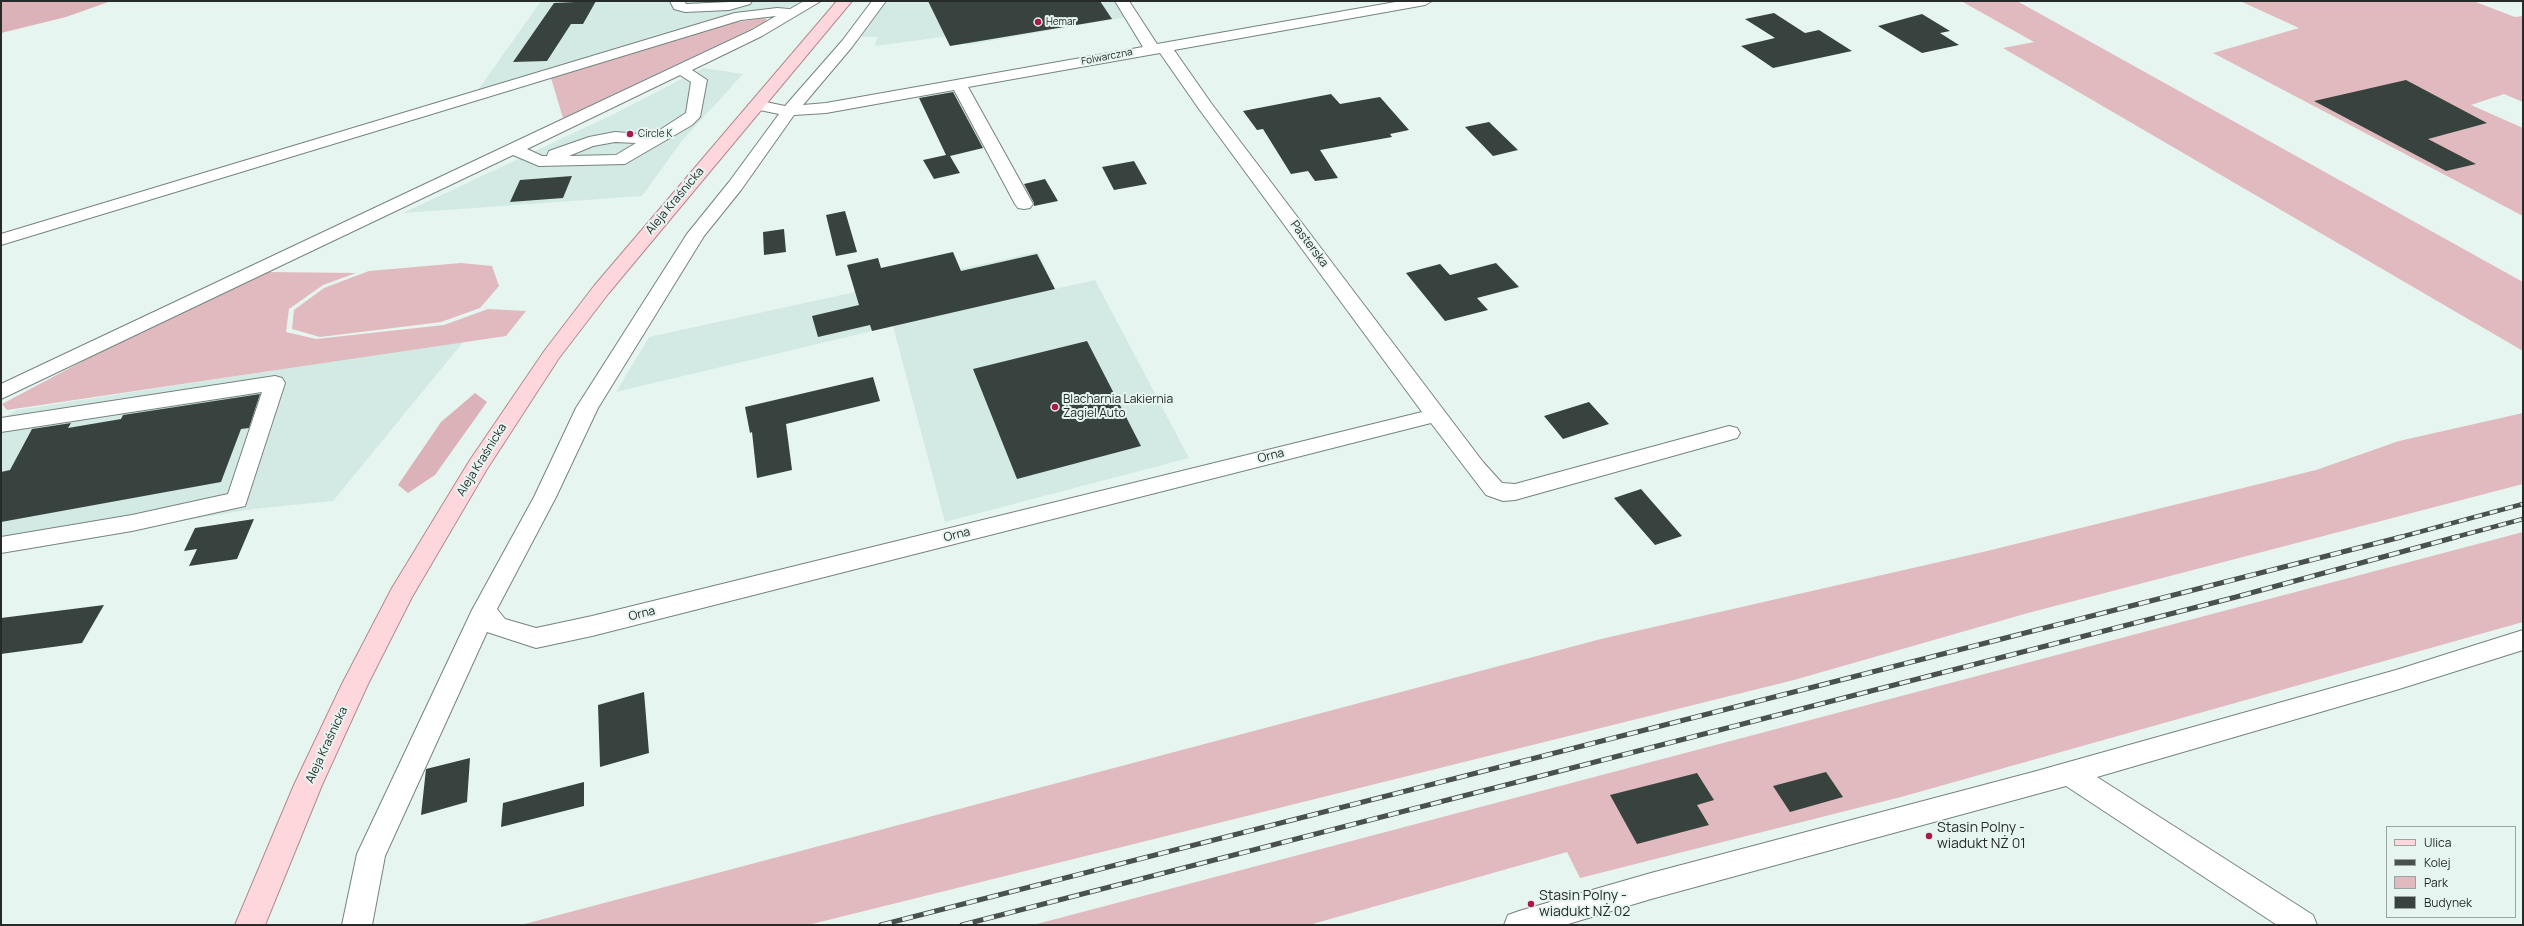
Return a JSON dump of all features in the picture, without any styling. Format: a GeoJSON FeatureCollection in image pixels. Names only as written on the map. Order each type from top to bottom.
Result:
{"type":"FeatureCollection","features":[{"type":"Feature","properties":{"kind":"main road","name":"Aleja Kraśnicka"},"geometry":{"type":"LineString","coordinates":[[250,925],[308,785],[355,684],[402,594],[478,465],[535,378],[601,290],[845,1]]}},
{"type":"Feature","properties":{"kind":"street"},"geometry":{"type":"LineString","coordinates":[[677,1],[679,6],[685,8],[793,14]]}},
{"type":"Feature","properties":{"kind":"street"},"geometry":{"type":"LineString","coordinates":[[1,240],[734,11],[745,1]]}},
{"type":"Feature","properties":{"kind":"street"},"geometry":{"type":"LineString","coordinates":[[1,392],[514,149],[793,14],[814,1]]}},
{"type":"Feature","properties":{"kind":"street"},"geometry":{"type":"LineString","coordinates":[[865,1],[883,1]]}},
{"type":"Feature","properties":{"kind":"street"},"geometry":{"type":"LineString","coordinates":[[357,925],[371,854],[383,832],[484,610],[545,497],[587,408],[696,234],[735,186],[789,111],[847,44],[879,1]]}},
{"type":"Feature","properties":{"kind":"street","name":"Pasterska"},"geometry":{"type":"LineString","coordinates":[[1122,1],[1205,106],[1494,489],[1503,493],[1515,492],[1729,433]]}},
{"type":"Feature","properties":{"kind":"street","name":"Folwarczna"},"geometry":{"type":"LineString","coordinates":[[756,105],[789,111],[826,108],[1425,1]]}},
{"type":"Feature","properties":{"kind":"street"},"geometry":{"type":"LineString","coordinates":[[514,149],[539,161],[619,160],[686,122],[694,114],[699,80],[680,69]]}},
{"type":"Feature","properties":{"kind":"street"},"geometry":{"type":"LineString","coordinates":[[959,85],[1024,204]]}},
{"type":"Feature","properties":{"kind":"street"},"geometry":{"type":"LineString","coordinates":[[539,161],[589,142],[615,137],[656,140]]}},
{"type":"Feature","properties":{"kind":"street"},"geometry":{"type":"LineString","coordinates":[[1,425],[276,383],[237,500],[132,523],[1,545]]}},
{"type":"Feature","properties":{"kind":"street","name":"Orna"},"geometry":{"type":"LineString","coordinates":[[484,610],[496,626],[536,638],[600,624],[1437,415]]}},
{"type":"Feature","properties":{"kind":"street"},"geometry":{"type":"LineString","coordinates":[[1519,925],[1651,886],[2068,774],[2396,680],[2523,640]]}},
{"type":"Feature","properties":{"kind":"street"},"geometry":{"type":"LineString","coordinates":[[2068,774],[2302,925]]}},
{"type":"Feature","properties":{"kind":"shaded area"},"geometry":{"type":"Polygon","coordinates":[[[1,1],[111,1],[66,17],[1,33],[1,1]]]}},
{"type":"Feature","properties":{"kind":"shaded area"},"geometry":{"type":"Polygon","coordinates":[[[541,1],[800,1],[795,6],[749,11],[476,93],[541,1]]]}},
{"type":"Feature","properties":{"kind":"shaded area"},"geometry":{"type":"Polygon","coordinates":[[[898,1],[1114,1],[1126,17],[967,45],[957,35],[875,46],[877,37],[861,37],[886,3],[898,1]]]}},
{"type":"Feature","properties":{"kind":"shaded area"},"geometry":{"type":"Polygon","coordinates":[[[703,68],[743,74],[681,142],[642,196],[403,213],[612,115],[703,68]]]}},
{"type":"Feature","properties":{"kind":"shaded area"},"geometry":{"type":"Polygon","coordinates":[[[1038,252],[1055,289],[1095,280],[1189,458],[945,522],[893,326],[616,392],[649,337],[1038,252]]]}},
{"type":"Feature","properties":{"kind":"shaded area"},"geometry":{"type":"Polygon","coordinates":[[[464,341],[333,501],[253,509],[1,551],[1,419],[17,410],[464,341]]]}},
{"type":"Feature","properties":{"kind":"shaded area"},"geometry":{"type":"Polygon","coordinates":[[[475,393],[487,402],[435,475],[408,493],[398,485],[441,422],[475,393]]]}},
{"type":"Feature","properties":{"kind":"green space"},"geometry":{"type":"Polygon","coordinates":[[[1961,1],[2017,1],[2523,282],[2523,351],[2003,48],[2034,42],[1961,1]]]}},
{"type":"Feature","properties":{"kind":"green space"},"geometry":{"type":"Polygon","coordinates":[[[2240,1],[2473,1],[2515,17],[2523,16],[2523,102],[2504,94],[2471,105],[2523,128],[2523,216],[2213,53],[2299,28],[2240,1]]]}},
{"type":"Feature","properties":{"kind":"green space"},"geometry":{"type":"Polygon","coordinates":[[[765,18],[767,20],[764,23],[563,118],[551,78],[723,24],[765,18]]]}},
{"type":"Feature","properties":{"kind":"green space"},"geometry":{"type":"Polygon","coordinates":[[[461,263],[492,266],[499,286],[480,308],[441,322],[320,337],[292,329],[294,310],[324,288],[369,271],[461,263]]]}},
{"type":"Feature","properties":{"kind":"green space"},"geometry":{"type":"Polygon","coordinates":[[[267,272],[356,273],[323,285],[289,309],[286,332],[316,339],[444,325],[488,309],[526,311],[506,336],[7,410],[2,404],[164,318],[267,272]]]}},
{"type":"Feature","properties":{"kind":"green space"},"geometry":{"type":"Polygon","coordinates":[[[2523,413],[2523,484],[2028,613],[1794,680],[808,925],[521,925],[1601,639],[1983,552],[2316,470],[2399,441],[2523,413]]]}},
{"type":"Feature","properties":{"kind":"green space"},"geometry":{"type":"Polygon","coordinates":[[[2523,532],[2523,622],[1901,797],[1580,878],[1567,852],[1309,925],[1033,925],[2523,532]]]}},
{"type":"Feature","properties":{"kind":"building"},"geometry":{"type":"Polygon","coordinates":[[[596,1],[583,24],[571,24],[547,61],[513,62],[554,3],[596,1]]]}},
{"type":"Feature","properties":{"kind":"building","name":"Hemar"},"geometry":{"type":"Polygon","coordinates":[[[928,1],[1100,1],[1112,19],[950,46],[928,1]]]}},
{"type":"Feature","properties":{"kind":"building"},"geometry":{"type":"Polygon","coordinates":[[[1774,13],[1805,33],[1819,30],[1852,51],[1773,68],[1741,46],[1775,38],[1745,19],[1774,13]]]}},
{"type":"Feature","properties":{"kind":"building"},"geometry":{"type":"Polygon","coordinates":[[[1922,14],[1950,31],[1940,33],[1959,45],[1922,53],[1878,26],[1922,14]]]}},
{"type":"Feature","properties":{"kind":"building"},"geometry":{"type":"Polygon","coordinates":[[[2406,80],[2487,123],[2428,139],[2476,164],[2446,171],[2314,101],[2406,80]]]}},
{"type":"Feature","properties":{"kind":"building"},"geometry":{"type":"Polygon","coordinates":[[[953,92],[983,148],[950,156],[960,173],[934,179],[923,160],[946,155],[919,98],[953,92]]]}},
{"type":"Feature","properties":{"kind":"building"},"geometry":{"type":"Polygon","coordinates":[[[1331,94],[1340,104],[1380,97],[1409,130],[1390,134],[1392,137],[1320,150],[1338,178],[1315,181],[1308,171],[1291,174],[1263,129],[1257,130],[1243,111],[1331,94]]]}},
{"type":"Feature","properties":{"kind":"building"},"geometry":{"type":"Polygon","coordinates":[[[1489,122],[1518,150],[1493,156],[1465,127],[1489,122]]]}},
{"type":"Feature","properties":{"kind":"building"},"geometry":{"type":"Polygon","coordinates":[[[1134,161],[1147,184],[1114,190],[1102,167],[1134,161]]]}},
{"type":"Feature","properties":{"kind":"building"},"geometry":{"type":"Polygon","coordinates":[[[572,176],[563,198],[510,202],[520,180],[572,176]]]}},
{"type":"Feature","properties":{"kind":"building"},"geometry":{"type":"Polygon","coordinates":[[[1045,179],[1058,201],[1034,206],[1034,203],[1024,184],[1045,179]]]}},
{"type":"Feature","properties":{"kind":"building"},"geometry":{"type":"Polygon","coordinates":[[[845,211],[857,252],[836,256],[826,215],[845,211]]]}},
{"type":"Feature","properties":{"kind":"building"},"geometry":{"type":"Polygon","coordinates":[[[784,229],[786,252],[764,255],[763,232],[784,229]]]}},
{"type":"Feature","properties":{"kind":"building"},"geometry":{"type":"Polygon","coordinates":[[[953,252],[961,271],[1037,254],[1055,289],[872,331],[870,325],[818,337],[812,316],[859,305],[847,265],[878,258],[881,268],[953,252]]]}},
{"type":"Feature","properties":{"kind":"building"},"geometry":{"type":"Polygon","coordinates":[[[1496,263],[1519,287],[1477,298],[1488,310],[1445,321],[1406,273],[1440,264],[1450,275],[1496,263]]]}},
{"type":"Feature","properties":{"kind":"building","name":"Blacharnia Lakiernia Żagiel Auto"},"geometry":{"type":"Polygon","coordinates":[[[1087,341],[1141,446],[1017,479],[973,369],[1087,341]]]}},
{"type":"Feature","properties":{"kind":"building"},"geometry":{"type":"Polygon","coordinates":[[[873,377],[880,401],[786,424],[792,470],[757,478],[752,432],[750,433],[745,407],[873,377]]]}},
{"type":"Feature","properties":{"kind":"building"},"geometry":{"type":"Polygon","coordinates":[[[260,394],[249,428],[241,429],[221,482],[1,522],[1,472],[10,470],[32,429],[71,423],[68,428],[121,419],[123,415],[260,394]]]}},
{"type":"Feature","properties":{"kind":"building"},"geometry":{"type":"Polygon","coordinates":[[[1589,402],[1609,424],[1563,439],[1544,416],[1589,402]]]}},
{"type":"Feature","properties":{"kind":"building"},"geometry":{"type":"Polygon","coordinates":[[[1641,489],[1682,536],[1655,545],[1614,498],[1641,489]]]}},
{"type":"Feature","properties":{"kind":"building"},"geometry":{"type":"Polygon","coordinates":[[[254,519],[237,559],[189,566],[197,549],[184,551],[195,528],[254,519]]]}},
{"type":"Feature","properties":{"kind":"building"},"geometry":{"type":"Polygon","coordinates":[[[104,605],[82,643],[1,654],[1,618],[104,605]]]}},
{"type":"Feature","properties":{"kind":"building"},"geometry":{"type":"Polygon","coordinates":[[[644,692],[649,753],[600,767],[598,705],[644,692]]]}},
{"type":"Feature","properties":{"kind":"building"},"geometry":{"type":"Polygon","coordinates":[[[470,758],[467,802],[421,815],[426,769],[470,758]]]}},
{"type":"Feature","properties":{"kind":"building"},"geometry":{"type":"Polygon","coordinates":[[[1826,772],[1843,797],[1790,812],[1773,786],[1826,772]]]}},
{"type":"Feature","properties":{"kind":"building"},"geometry":{"type":"Polygon","coordinates":[[[1697,773],[1714,800],[1697,805],[1709,825],[1637,844],[1610,795],[1697,773]]]}},
{"type":"Feature","properties":{"kind":"building"},"geometry":{"type":"Polygon","coordinates":[[[584,782],[584,806],[501,827],[503,803],[584,782]]]}},
{"type":"Feature","properties":{"kind":"railway"},"geometry":{"type":"LineString","coordinates":[[2397,538],[2523,504]]}},
{"type":"Feature","properties":{"kind":"railway"},"geometry":{"type":"LineString","coordinates":[[2452,538],[2523,519]]}},
{"type":"Feature","properties":{"kind":"railway"},"geometry":{"type":"LineString","coordinates":[[881,925],[2401,537]]}},
{"type":"Feature","properties":{"kind":"railway"},"geometry":{"type":"LineString","coordinates":[[962,925],[2236,597],[2456,537]]}},
{"type":"Feature","properties":{"kind":"place","name":"Hemar"},"geometry":{"type":"Point","coordinates":[1038,22]}},
{"type":"Feature","properties":{"kind":"place","name":"Circle K"},"geometry":{"type":"Point","coordinates":[630,134]}},
{"type":"Feature","properties":{"kind":"place","name":"Blacharnia Lakiernia Żagiel Auto"},"geometry":{"type":"Point","coordinates":[1055,407]}},
{"type":"Feature","properties":{"kind":"place","name":"Stasin Polny - wiadukt NŻ 01"},"geometry":{"type":"Point","coordinates":[1929,836]}},
{"type":"Feature","properties":{"kind":"place","name":"Stasin Polny - wiadukt NŻ 02"},"geometry":{"type":"Point","coordinates":[1531,904]}}]}
